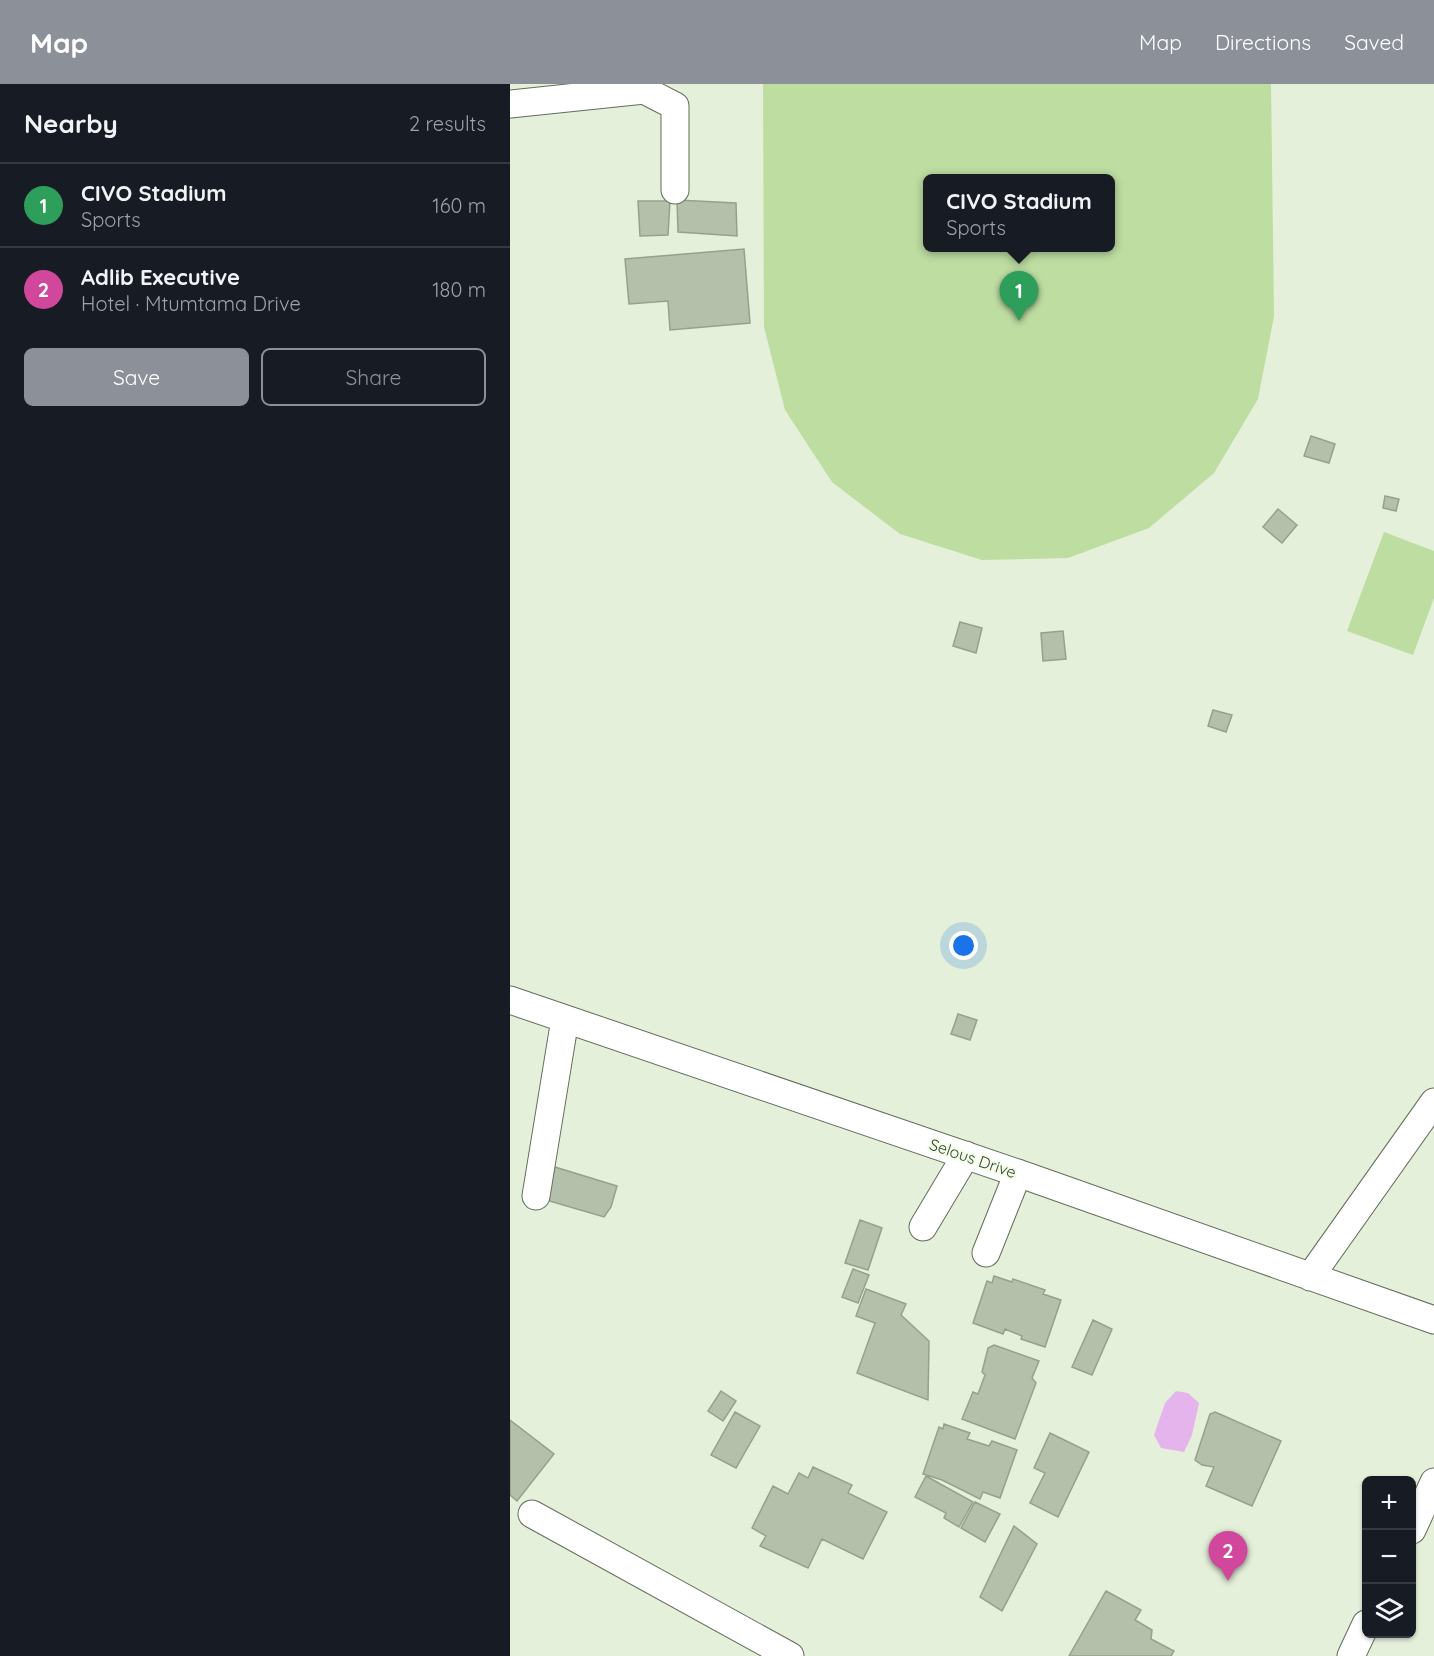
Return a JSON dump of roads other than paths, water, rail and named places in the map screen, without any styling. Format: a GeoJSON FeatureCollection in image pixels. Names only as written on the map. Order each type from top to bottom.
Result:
{"type":"FeatureCollection","features":[{"type":"Feature","properties":{"kind":"street"},"geometry":{"type":"LineString","coordinates":[[510,104],[644,90],[675,106],[675,190]]}},
{"type":"Feature","properties":{"kind":"street","name":"Selous Drive"},"geometry":{"type":"LineString","coordinates":[[510,1000],[1018,1173],[1434,1320]]}},
{"type":"Feature","properties":{"kind":"street"},"geometry":{"type":"LineString","coordinates":[[536,1196],[565,1019]]}},
{"type":"Feature","properties":{"kind":"street"},"geometry":{"type":"LineString","coordinates":[[1310,1277],[1434,1102]]}},
{"type":"Feature","properties":{"kind":"street"},"geometry":{"type":"LineString","coordinates":[[923,1227],[966,1155]]}},
{"type":"Feature","properties":{"kind":"street"},"geometry":{"type":"LineString","coordinates":[[986,1253],[1018,1173]]}},
{"type":"Feature","properties":{"kind":"street"},"geometry":{"type":"LineString","coordinates":[[1416,1521],[1434,1482]]}},
{"type":"Feature","properties":{"kind":"street"},"geometry":{"type":"LineString","coordinates":[[532,1514],[790,1656]]}},
{"type":"Feature","properties":{"kind":"street"},"geometry":{"type":"LineString","coordinates":[[1351,1656],[1362,1633]]}},
{"type":"Feature","properties":{"kind":"place","name":"CIVO Stadium"},"geometry":{"type":"Point","coordinates":[1019,321]}},
{"type":"Feature","properties":{"kind":"place","name":"Adlib Executive"},"geometry":{"type":"Point","coordinates":[1228,1581]}}]}
